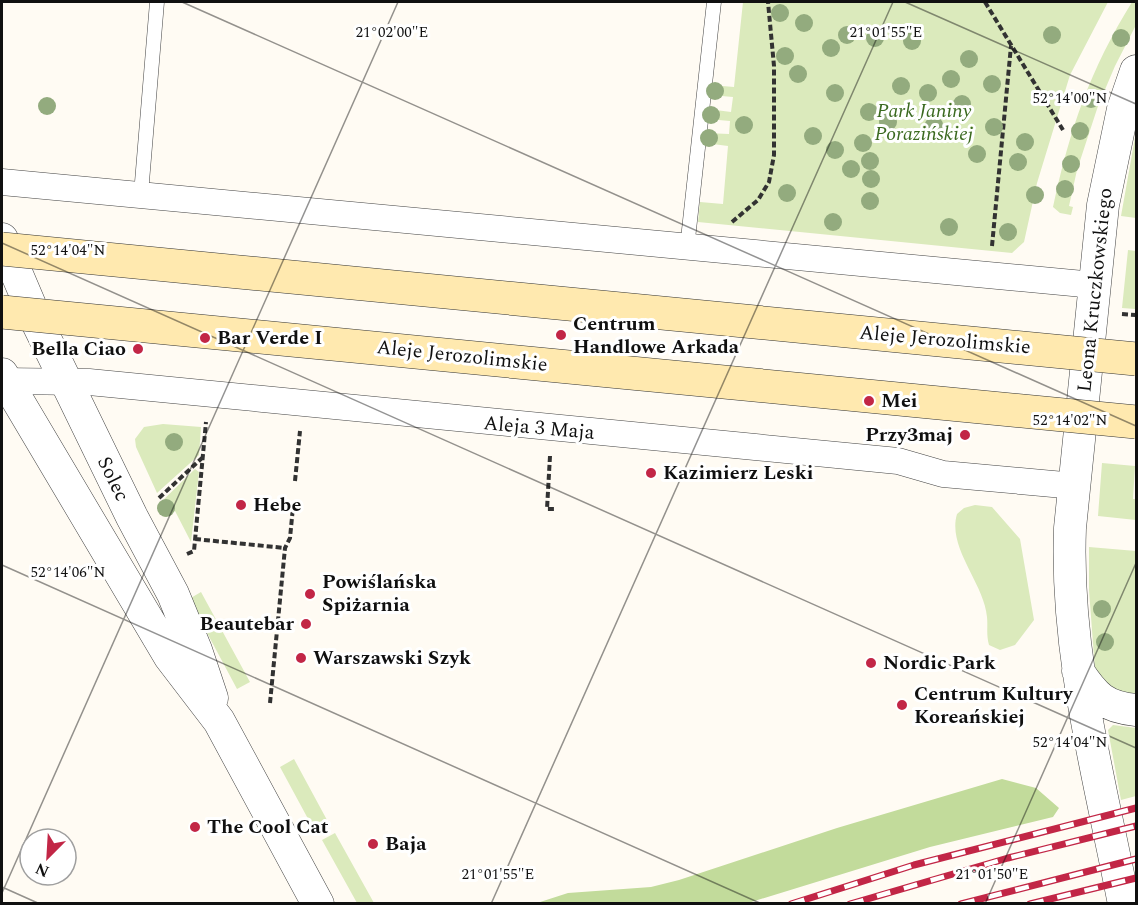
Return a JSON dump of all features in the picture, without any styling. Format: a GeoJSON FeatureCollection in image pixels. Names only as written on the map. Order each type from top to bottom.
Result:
{"type":"FeatureCollection","features":[{"type":"Feature","properties":{"kind":"main road","name":"Aleje Jerozolimskie"},"geometry":{"type":"LineString","coordinates":[[2,249],[1137,358]]}},
{"type":"Feature","properties":{"kind":"main road","name":"Aleje Jerozolimskie"},"geometry":{"type":"LineString","coordinates":[[2,312],[1137,422]]}},
{"type":"Feature","properties":{"kind":"street","name":"Leona Kruczkowskiego"},"geometry":{"type":"LineString","coordinates":[[1124,903],[1077,670],[1068,574],[1103,205],[1137,71]]}},
{"type":"Feature","properties":{"kind":"street"},"geometry":{"type":"LineString","coordinates":[[2,182],[1094,285]]}},
{"type":"Feature","properties":{"kind":"street","name":"Solec"},"geometry":{"type":"LineString","coordinates":[[2,239],[66,382],[172,594],[196,650],[219,721]]}},
{"type":"Feature","properties":{"kind":"street","name":"Solec"},"geometry":{"type":"LineString","coordinates":[[3,379],[170,657],[219,721],[318,903]]}},
{"type":"Feature","properties":{"kind":"street","name":"Aleja 3 Maja"},"geometry":{"type":"LineString","coordinates":[[3,379],[66,382],[898,461],[943,474],[1075,486]]}},
{"type":"Feature","properties":{"kind":"street"},"geometry":{"type":"LineString","coordinates":[[1077,670],[1100,699],[1115,708],[1137,710]]}},
{"type":"Feature","properties":{"kind":"lane"},"geometry":{"type":"LineString","coordinates":[[141,194],[157,2]]}},
{"type":"Feature","properties":{"kind":"lane"},"geometry":{"type":"LineString","coordinates":[[687,248],[714,2]]}},
{"type":"Feature","properties":{"kind":"path"},"geometry":{"type":"LineString","coordinates":[[731,222],[758,200],[769,182],[774,155],[774,66],[768,2]]}},
{"type":"Feature","properties":{"kind":"path"},"geometry":{"type":"LineString","coordinates":[[985,2],[1063,130]]}},
{"type":"Feature","properties":{"kind":"path"},"geometry":{"type":"LineString","coordinates":[[992,251],[1011,46]]}},
{"type":"Feature","properties":{"kind":"path"},"geometry":{"type":"LineString","coordinates":[[180,557],[194,551],[206,421]]}},
{"type":"Feature","properties":{"kind":"path"},"geometry":{"type":"LineString","coordinates":[[295,481],[300,430]]}},
{"type":"Feature","properties":{"kind":"path"},"geometry":{"type":"LineString","coordinates":[[550,456],[547,509],[555,509]]}},
{"type":"Feature","properties":{"kind":"path"},"geometry":{"type":"LineString","coordinates":[[152,503],[203,458]]}},
{"type":"Feature","properties":{"kind":"path"},"geometry":{"type":"LineString","coordinates":[[270,703],[285,548],[290,538],[293,507]]}},
{"type":"Feature","properties":{"kind":"path"},"geometry":{"type":"LineString","coordinates":[[195,539],[285,548]]}},
{"type":"Feature","properties":{"kind":"green space","name":"Park Janiny Porazińskiej"},"geometry":{"type":"Polygon","coordinates":[[[743,2],[1108,2],[1070,75],[1037,183],[1024,242],[1012,253],[698,222],[700,202],[723,204],[728,146],[705,143],[706,133],[729,134],[730,121],[707,119],[708,109],[731,112],[733,97],[710,95],[711,85],[734,87],[743,2]]]}},
{"type":"Feature","properties":{"kind":"green space"},"geometry":{"type":"Polygon","coordinates":[[[1132,2],[1136,2],[1136,25],[1098,106],[1077,170],[1069,206],[1073,207],[1071,215],[1060,213],[1053,207],[1074,125],[1104,52],[1132,2]]]}},
{"type":"Feature","properties":{"kind":"green space"},"geometry":{"type":"Polygon","coordinates":[[[1136,132],[1136,218],[1121,216],[1136,132]]]}},
{"type":"Feature","properties":{"kind":"green space"},"geometry":{"type":"Polygon","coordinates":[[[1128,250],[1136,251],[1135,309],[1122,308],[1128,250]]]}},
{"type":"Feature","properties":{"kind":"green space"},"geometry":{"type":"Polygon","coordinates":[[[163,424],[201,427],[199,455],[157,493],[136,447],[135,439],[144,427],[163,424]]]}},
{"type":"Feature","properties":{"kind":"green space"},"geometry":{"type":"Polygon","coordinates":[[[1102,463],[1135,466],[1133,499],[1136,499],[1136,520],[1098,516],[1102,463]]]}},
{"type":"Feature","properties":{"kind":"green space"},"geometry":{"type":"Polygon","coordinates":[[[195,469],[199,472],[191,542],[175,511],[164,517],[158,505],[195,469]]]}},
{"type":"Feature","properties":{"kind":"green space"},"geometry":{"type":"Polygon","coordinates":[[[975,505],[992,507],[1020,539],[1034,620],[1015,645],[1000,650],[989,645],[984,604],[957,540],[955,527],[957,514],[964,508],[975,505]]]}},
{"type":"Feature","properties":{"kind":"green space"},"geometry":{"type":"Polygon","coordinates":[[[1089,547],[1136,551],[1136,698],[1113,694],[1095,670],[1089,590],[1089,547]]]}},
{"type":"Feature","properties":{"kind":"green space"},"geometry":{"type":"Polygon","coordinates":[[[201,592],[250,682],[237,689],[189,599],[201,592]]]}},
{"type":"Feature","properties":{"kind":"green space"},"geometry":{"type":"Polygon","coordinates":[[[1113,725],[1136,728],[1136,796],[1121,800],[1108,730],[1113,725]]]}},
{"type":"Feature","properties":{"kind":"green space"},"geometry":{"type":"Polygon","coordinates":[[[294,759],[327,820],[313,828],[280,767],[294,759]]]}},
{"type":"Feature","properties":{"kind":"green space"},"geometry":{"type":"Polygon","coordinates":[[[1002,779],[1036,788],[1059,808],[1053,817],[930,847],[748,903],[537,903],[568,893],[651,887],[679,880],[837,828],[1002,779]]]}},
{"type":"Feature","properties":{"kind":"green space"},"geometry":{"type":"Polygon","coordinates":[[[335,833],[374,903],[357,903],[322,840],[335,833]]]}},
{"type":"Feature","properties":{"kind":"railway"},"geometry":{"type":"LineString","coordinates":[[791,904],[914,865],[1136,808]]}},
{"type":"Feature","properties":{"kind":"railway"},"geometry":{"type":"LineString","coordinates":[[850,904],[1008,858],[1136,826]]}},
{"type":"Feature","properties":{"kind":"railway"},"geometry":{"type":"LineString","coordinates":[[961,904],[1136,859]]}},
{"type":"Feature","properties":{"kind":"railway"},"geometry":{"type":"LineString","coordinates":[[1030,904],[1136,878]]}},
{"type":"Feature","properties":{"kind":"place","name":"Centrum Handlowe Arkada"},"geometry":{"type":"Point","coordinates":[561,335]}},
{"type":"Feature","properties":{"kind":"place","name":"Bar Verde I"},"geometry":{"type":"Point","coordinates":[205,338]}},
{"type":"Feature","properties":{"kind":"place","name":"Bella Ciao"},"geometry":{"type":"Point","coordinates":[138,349]}},
{"type":"Feature","properties":{"kind":"place","name":"Mei"},"geometry":{"type":"Point","coordinates":[869,401]}},
{"type":"Feature","properties":{"kind":"place","name":"Przy3maj"},"geometry":{"type":"Point","coordinates":[965,435]}},
{"type":"Feature","properties":{"kind":"place","name":"Kazimierz Leski"},"geometry":{"type":"Point","coordinates":[651,473]}},
{"type":"Feature","properties":{"kind":"place","name":"Hebe"},"geometry":{"type":"Point","coordinates":[241,505]}},
{"type":"Feature","properties":{"kind":"place","name":"Powiślańska Spiżarnia"},"geometry":{"type":"Point","coordinates":[310,594]}},
{"type":"Feature","properties":{"kind":"place","name":"Beautebar"},"geometry":{"type":"Point","coordinates":[306,624]}},
{"type":"Feature","properties":{"kind":"place","name":"Warszawski Szyk"},"geometry":{"type":"Point","coordinates":[301,658]}},
{"type":"Feature","properties":{"kind":"place","name":"Nordic Park"},"geometry":{"type":"Point","coordinates":[871,663]}},
{"type":"Feature","properties":{"kind":"place","name":"Centrum Kultury Koreańskiej"},"geometry":{"type":"Point","coordinates":[902,705]}},
{"type":"Feature","properties":{"kind":"place","name":"The Cool Cat"},"geometry":{"type":"Point","coordinates":[195,827]}},
{"type":"Feature","properties":{"kind":"place","name":"Baja"},"geometry":{"type":"Point","coordinates":[373,844]}}]}
